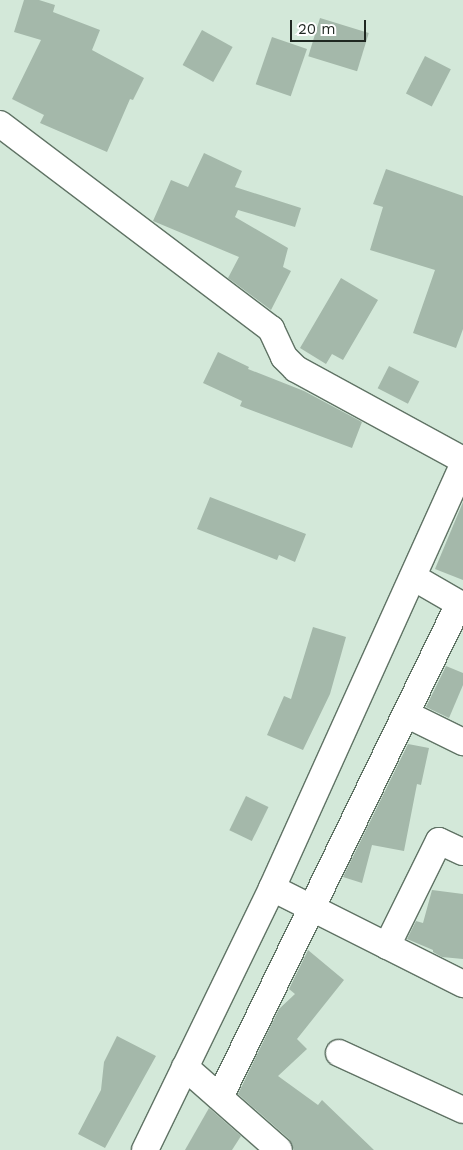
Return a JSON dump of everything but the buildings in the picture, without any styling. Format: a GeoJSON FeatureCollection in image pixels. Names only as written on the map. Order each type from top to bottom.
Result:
{"type":"FeatureCollection","features":[{"type":"Feature","properties":{"kind":"street"},"geometry":{"type":"LineString","coordinates":[[0,124],[271,329],[284,356],[296,369],[463,460]]}},
{"type":"Feature","properties":{"kind":"street"},"geometry":{"type":"LineString","coordinates":[[145,1150],[272,888],[463,465]]}},
{"type":"Feature","properties":{"kind":"street"},"geometry":{"type":"LineString","coordinates":[[220,1097],[461,605],[413,577]]}},
{"type":"Feature","properties":{"kind":"street"},"geometry":{"type":"LineString","coordinates":[[406,714],[463,742]]}},
{"type":"Feature","properties":{"kind":"street"},"geometry":{"type":"LineString","coordinates":[[387,946],[439,841],[463,852]]}},
{"type":"Feature","properties":{"kind":"street"},"geometry":{"type":"LineString","coordinates":[[272,888],[463,984]]}},
{"type":"Feature","properties":{"kind":"street"},"geometry":{"type":"LineString","coordinates":[[339,1053],[463,1110]]}},
{"type":"Feature","properties":{"kind":"street"},"geometry":{"type":"LineString","coordinates":[[185,1067],[279,1150]]}}]}
